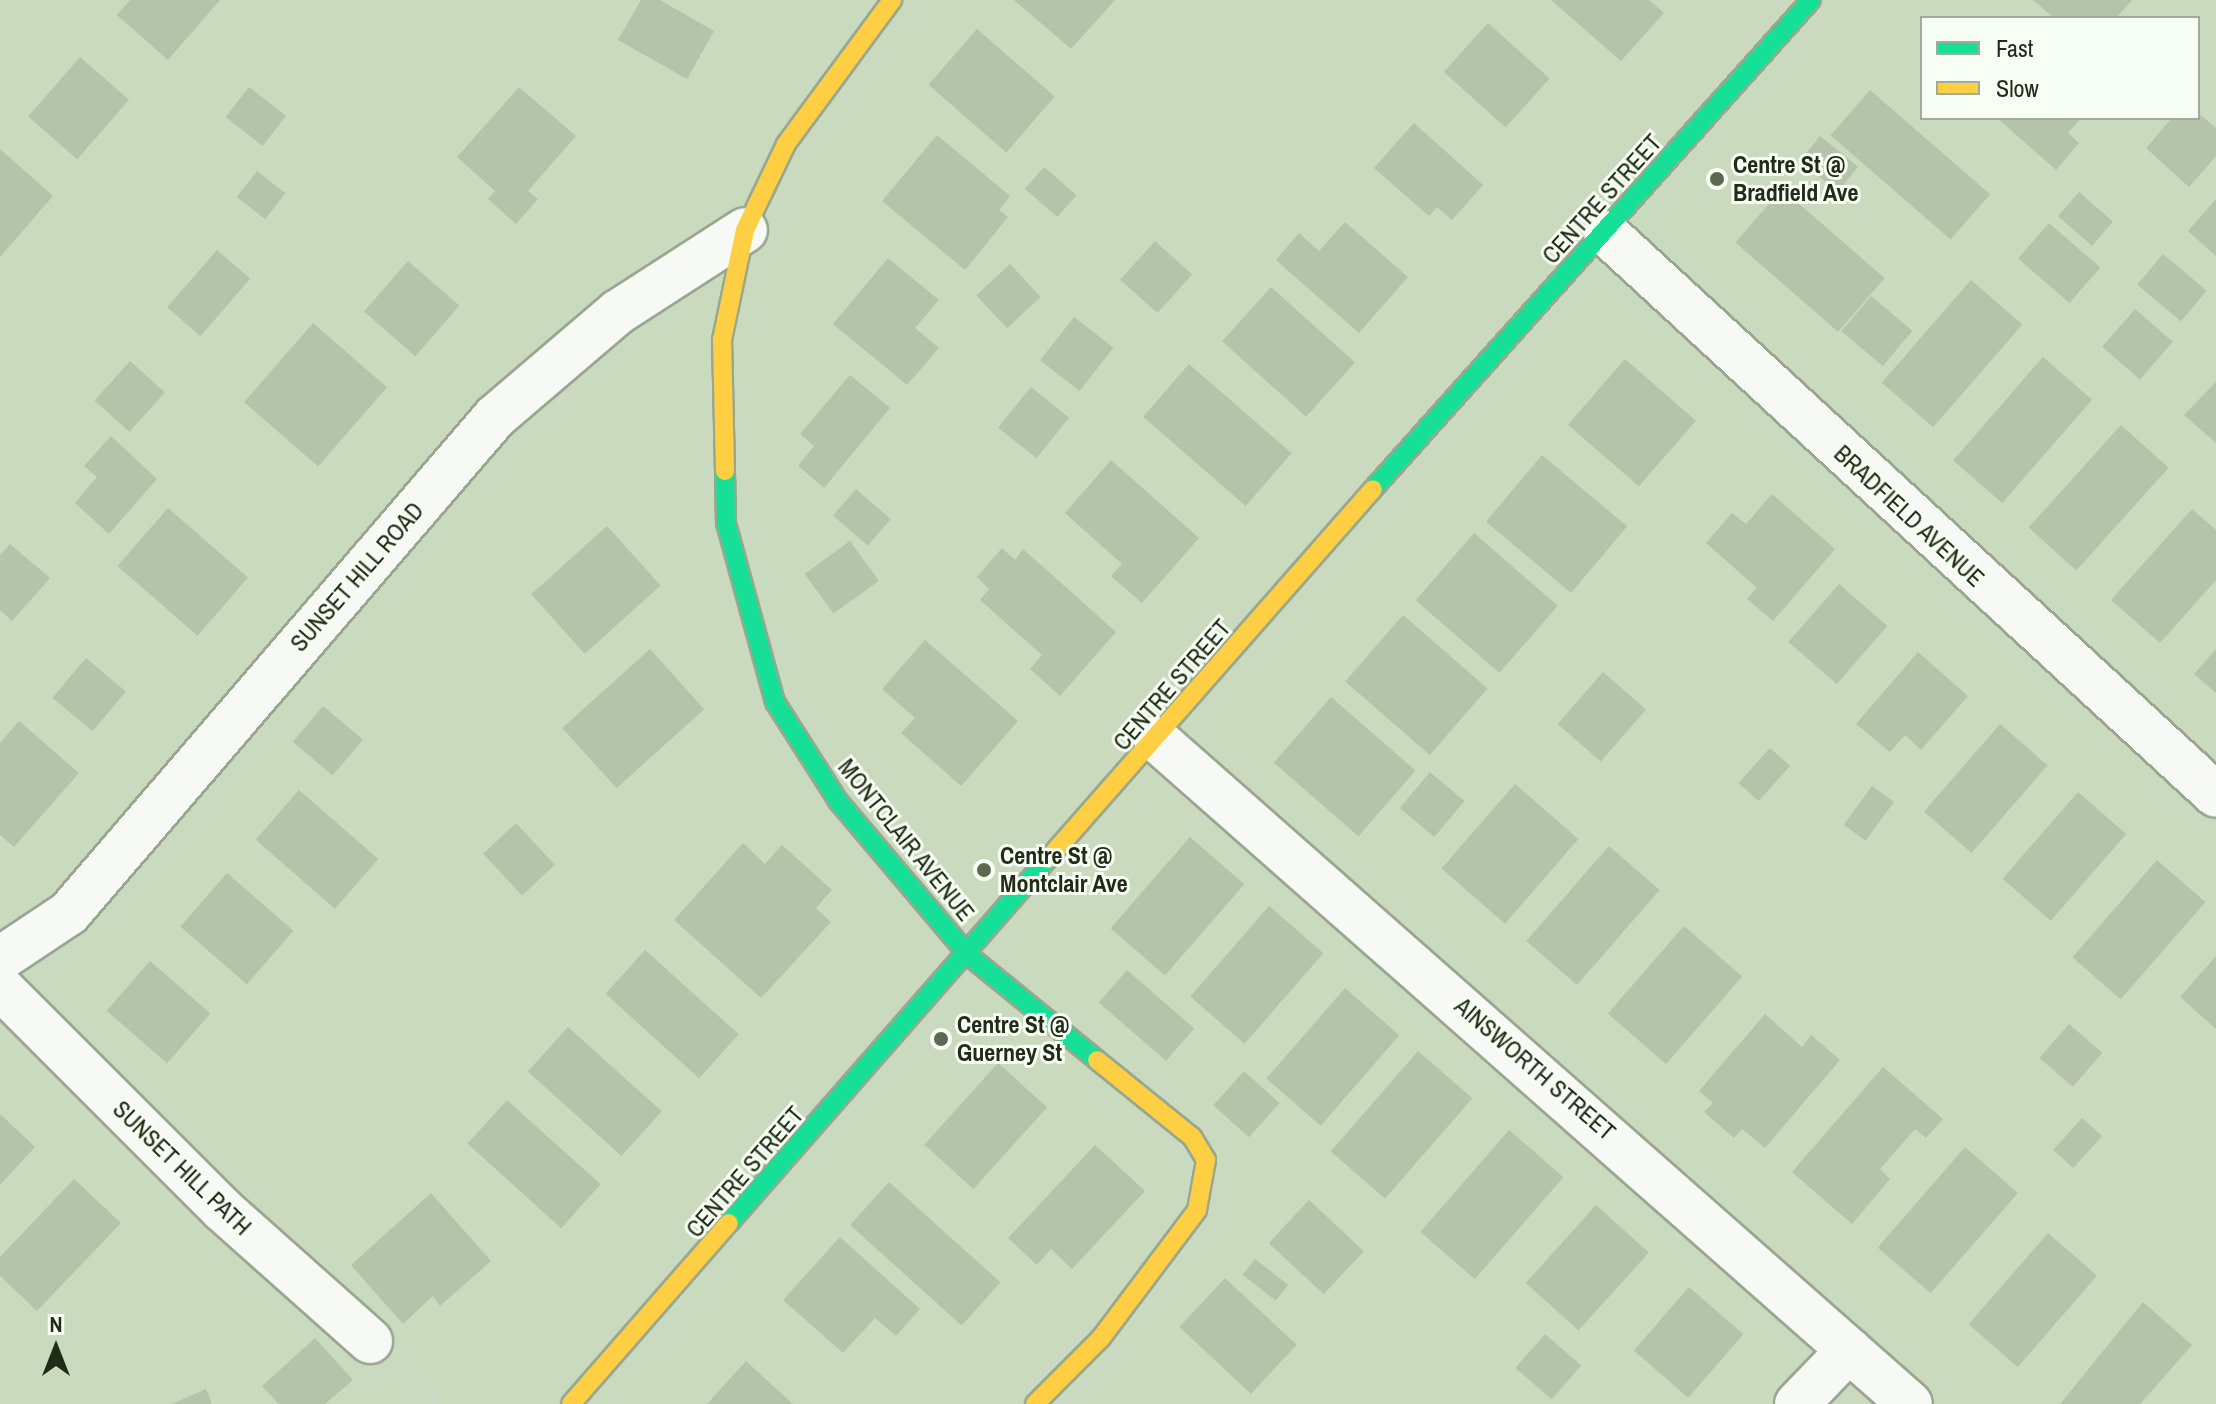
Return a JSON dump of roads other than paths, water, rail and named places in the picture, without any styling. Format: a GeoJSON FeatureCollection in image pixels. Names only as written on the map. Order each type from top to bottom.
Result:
{"type":"FeatureCollection","features":[{"type":"Feature","properties":{"kind":"main road","name":"MONTCLAIR AVENUE"},"geometry":{"type":"LineString","coordinates":[[892,0],[786,144],[745,230],[722,340],[726,523],[775,702],[838,801],[968,955],[1192,1137],[1206,1160],[1197,1210],[1101,1338],[1035,1404]]}},
{"type":"Feature","properties":{"kind":"main road","name":"CENTRE STREET"},"geometry":{"type":"LineString","coordinates":[[571,1404],[1811,0]]}},
{"type":"Feature","properties":{"kind":"street","name":"SUNSET HILL ROAD"},"geometry":{"type":"LineString","coordinates":[[0,959],[69,913],[495,417],[618,312],[745,230]]}},
{"type":"Feature","properties":{"kind":"street","name":"BRADFIELD AVENUE"},"geometry":{"type":"LineString","coordinates":[[1606,233],[2216,795]]}},
{"type":"Feature","properties":{"kind":"street","name":"AINSWORTH STREET"},"geometry":{"type":"LineString","coordinates":[[1156,739],[1910,1404]]}},
{"type":"Feature","properties":{"kind":"street","name":"SUNSET HILL PATH"},"geometry":{"type":"LineString","coordinates":[[0,987],[223,1210],[370,1341]]}},
{"type":"Feature","properties":{"kind":"street"},"geometry":{"type":"LineString","coordinates":[[1797,1404],[1849,1350]]}},
{"type":"Feature","properties":{"kind":"place","name":"Centre St @ Bradfield Ave"},"geometry":{"type":"Point","coordinates":[1717,179]}},
{"type":"Feature","properties":{"kind":"place","name":"Centre St @ Montclair Ave"},"geometry":{"type":"Point","coordinates":[984,870]}},
{"type":"Feature","properties":{"kind":"place","name":"Centre St @ Guerney St"},"geometry":{"type":"Point","coordinates":[941,1039]}}]}
